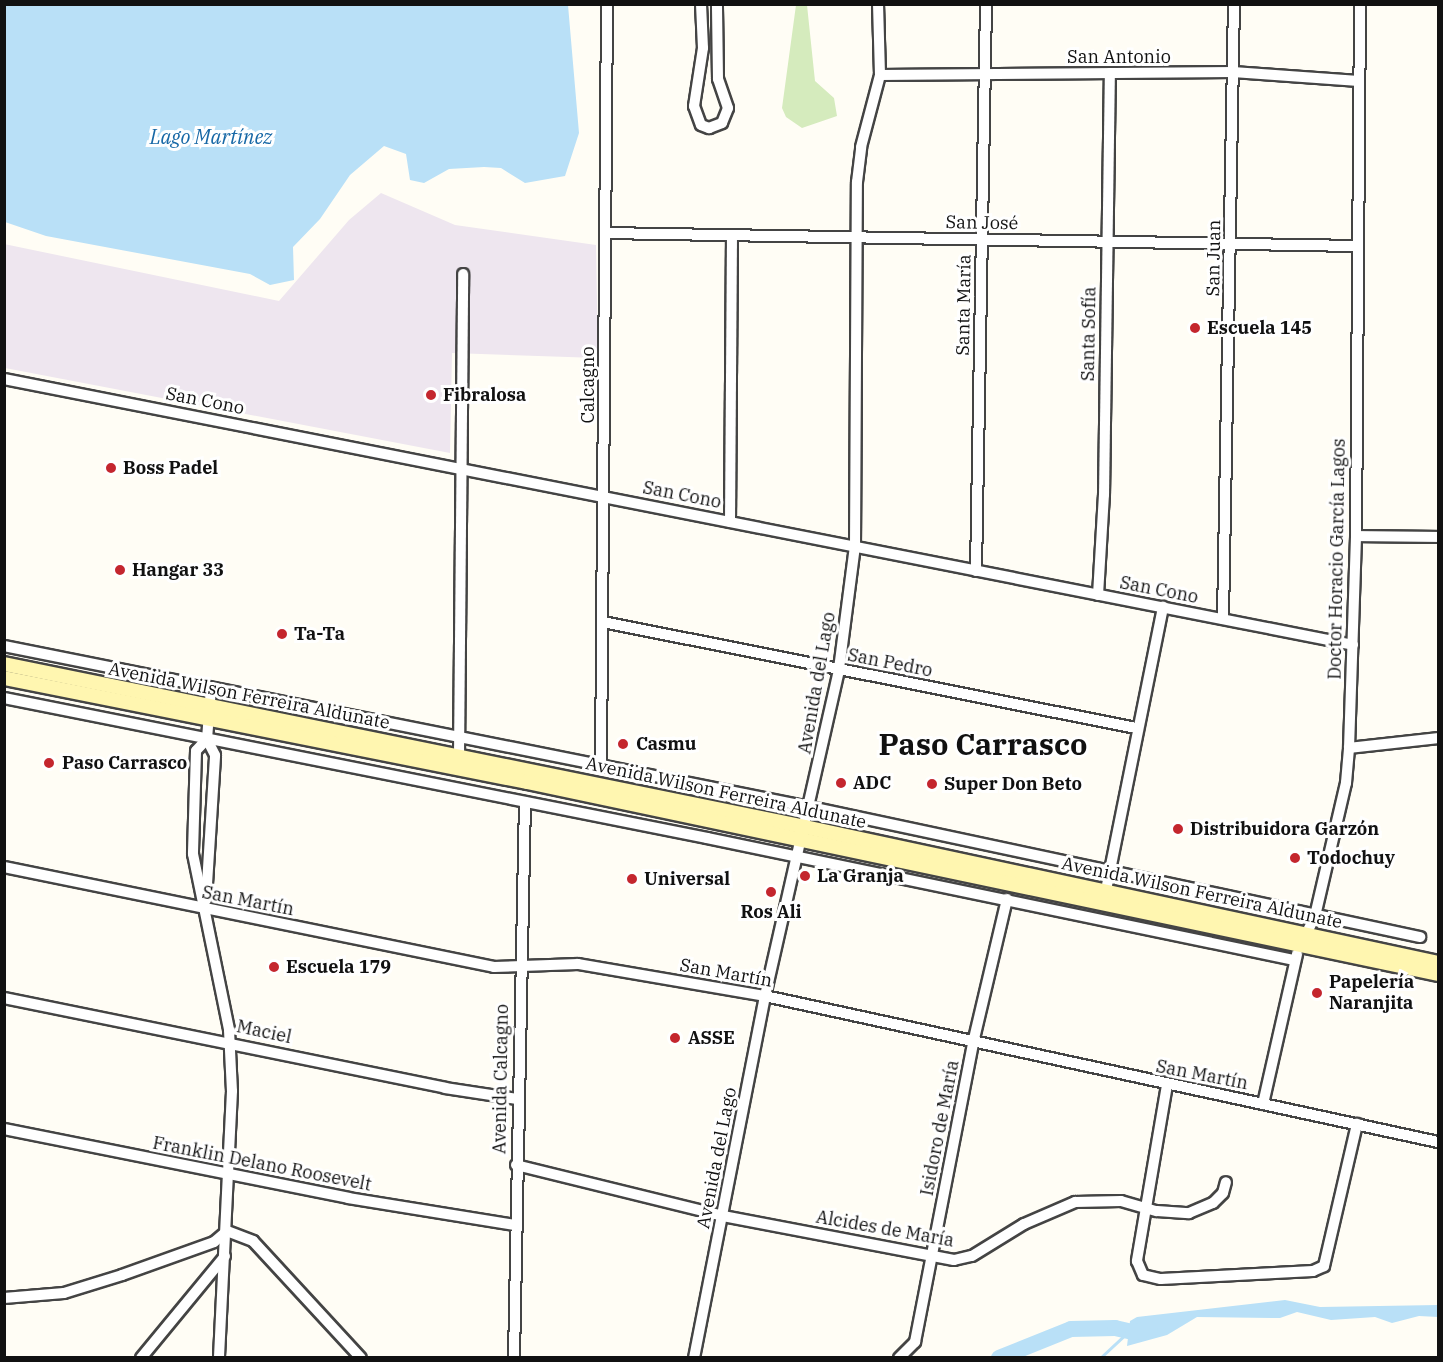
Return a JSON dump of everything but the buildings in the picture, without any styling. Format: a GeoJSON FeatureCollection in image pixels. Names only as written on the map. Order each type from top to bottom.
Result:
{"type":"FeatureCollection","features":[{"type":"Feature","properties":{"kind":"main road","name":"Avenida Wilson Ferreira Aldunate"},"geometry":{"type":"LineString","coordinates":[[4,664],[209,713],[803,833],[1304,938],[1438,963]]}},
{"type":"Feature","properties":{"kind":"main road","name":"Avenida Wilson Ferreira Aldunate"},"geometry":{"type":"LineString","coordinates":[[4,678],[459,756],[803,833],[1106,891],[1304,938],[1438,974]]}},
{"type":"Feature","properties":{"kind":"street","name":"Calcagno"},"geometry":{"type":"LineString","coordinates":[[601,765],[607,4]]}},
{"type":"Feature","properties":{"kind":"street"},"geometry":{"type":"LineString","coordinates":[[701,4],[704,48],[694,105],[701,125],[709,128],[722,123],[728,108],[718,80],[717,4]]}},
{"type":"Feature","properties":{"kind":"street","name":"Avenida del Lago"},"geometry":{"type":"LineString","coordinates":[[694,1358],[765,996],[810,807],[839,669],[855,546],[857,238],[861,147],[879,75],[878,4]]}},
{"type":"Feature","properties":{"kind":"street","name":"Santa María"},"geometry":{"type":"LineString","coordinates":[[976,571],[986,4]]}},
{"type":"Feature","properties":{"kind":"street","name":"San Juan"},"geometry":{"type":"LineString","coordinates":[[1223,619],[1232,244],[1234,4]]}},
{"type":"Feature","properties":{"kind":"street","name":"Doctor Horacio García Lagos"},"geometry":{"type":"LineString","coordinates":[[1263,1104],[1294,960],[1315,916],[1346,783],[1356,536],[1360,4]]}},
{"type":"Feature","properties":{"kind":"street","name":"San Antonio"},"geometry":{"type":"LineString","coordinates":[[879,75],[1233,72],[1359,81]]}},
{"type":"Feature","properties":{"kind":"street","name":"Santa Sofía"},"geometry":{"type":"LineString","coordinates":[[1098,595],[1104,495],[1110,73]]}},
{"type":"Feature","properties":{"kind":"street","name":"San José"},"geometry":{"type":"LineString","coordinates":[[606,233],[1357,246]]}},
{"type":"Feature","properties":{"kind":"street"},"geometry":{"type":"LineString","coordinates":[[730,522],[732,236]]}},
{"type":"Feature","properties":{"kind":"street"},"geometry":{"type":"LineString","coordinates":[[459,756],[461,738],[463,274]]}},
{"type":"Feature","properties":{"kind":"street","name":"San Cono"},"geometry":{"type":"LineString","coordinates":[[4,379],[1353,645]]}},
{"type":"Feature","properties":{"kind":"street"},"geometry":{"type":"LineString","coordinates":[[1356,536],[1438,537]]}},
{"type":"Feature","properties":{"kind":"street"},"geometry":{"type":"LineString","coordinates":[[1106,891],[1136,728],[1163,607]]}},
{"type":"Feature","properties":{"kind":"street","name":"San Pedro"},"geometry":{"type":"LineString","coordinates":[[603,622],[1136,728]]}},
{"type":"Feature","properties":{"kind":"street","name":"Avenida Wilson Ferreira Aldunate"},"geometry":{"type":"LineString","coordinates":[[4,646],[810,807],[1109,874],[1420,937]]}},
{"type":"Feature","properties":{"kind":"street"},"geometry":{"type":"LineString","coordinates":[[205,909],[215,755],[207,740],[211,688]]}},
{"type":"Feature","properties":{"kind":"street"},"geometry":{"type":"LineString","coordinates":[[4,698],[798,856],[1294,960]]}},
{"type":"Feature","properties":{"kind":"street"},"geometry":{"type":"LineString","coordinates":[[1349,747],[1438,738]]}},
{"type":"Feature","properties":{"kind":"street"},"geometry":{"type":"LineString","coordinates":[[207,740],[196,752],[193,792],[193,854],[230,1041],[231,1174],[219,1358]]}},
{"type":"Feature","properties":{"kind":"street","name":"Avenida Calcagno"},"geometry":{"type":"LineString","coordinates":[[514,1358],[519,968],[525,802]]}},
{"type":"Feature","properties":{"kind":"street","name":"San Martín"},"geometry":{"type":"LineString","coordinates":[[4,867],[494,967],[519,968],[578,964],[765,996],[973,1043],[1438,1142]]}},
{"type":"Feature","properties":{"kind":"street","name":"Isidoro de María"},"geometry":{"type":"LineString","coordinates":[[898,1358],[915,1342],[973,1043],[1007,899]]}},
{"type":"Feature","properties":{"kind":"street","name":"Maciel"},"geometry":{"type":"LineString","coordinates":[[4,998],[230,1041],[445,1088],[517,1099]]}},
{"type":"Feature","properties":{"kind":"street"},"geometry":{"type":"LineString","coordinates":[[1167,1085],[1137,1261],[1143,1275],[1161,1279],[1313,1271],[1324,1266],[1357,1124]]}},
{"type":"Feature","properties":{"kind":"street","name":"Franklin Delano Roosevelt"},"geometry":{"type":"LineString","coordinates":[[4,1129],[348,1198],[515,1225]]}},
{"type":"Feature","properties":{"kind":"street","name":"Alcides de María"},"geometry":{"type":"LineString","coordinates":[[516,1165],[723,1216],[954,1260],[972,1256],[1024,1224],[1075,1202],[1121,1201],[1147,1206],[1157,1211],[1201,1210],[1223,1193],[1226,1182]]}},
{"type":"Feature","properties":{"kind":"street"},"geometry":{"type":"LineString","coordinates":[[4,1298],[64,1293],[214,1242],[227,1230]]}},
{"type":"Feature","properties":{"kind":"street"},"geometry":{"type":"LineString","coordinates":[[227,1230],[253,1241],[361,1358]]}},
{"type":"Feature","properties":{"kind":"street"},"geometry":{"type":"LineString","coordinates":[[141,1358],[225,1255]]}},
{"type":"Feature","properties":{"kind":"shaded area"},"geometry":{"type":"Polygon","coordinates":[[[381,193],[455,225],[596,245],[598,358],[452,353],[450,453],[5,368],[4,244],[279,301],[349,220],[381,193]]]}},
{"type":"Feature","properties":{"kind":"green space"},"geometry":{"type":"Polygon","coordinates":[[[796,5],[807,5],[815,81],[834,98],[837,116],[802,128],[786,117],[782,108],[796,5]]]}},
{"type":"Feature","properties":{"kind":"water","name":"Lago Martínez"},"geometry":{"type":"Polygon","coordinates":[[[5,4],[568,5],[579,133],[565,176],[525,183],[501,168],[484,167],[449,169],[424,183],[410,180],[406,154],[384,146],[350,175],[320,219],[293,247],[294,280],[270,285],[250,274],[46,236],[5,222],[5,4]]]}},
{"type":"Feature","properties":{"kind":"water"},"geometry":{"type":"Polygon","coordinates":[[[1285,1300],[1320,1307],[1438,1305],[1438,1317],[1419,1316],[1392,1323],[1375,1317],[1331,1320],[1297,1312],[1280,1318],[1197,1317],[1167,1335],[1127,1346],[1130,1321],[1137,1317],[1285,1300]]]}},
{"type":"Feature","properties":{"kind":"waterway"},"geometry":{"type":"LineString","coordinates":[[999,1358],[1071,1329],[1115,1328],[1133,1332],[1150,1329]]}},
{"type":"Feature","properties":{"kind":"waterway"},"geometry":{"type":"LineString","coordinates":[[1100,1358],[1128,1332]]}},
{"type":"Feature","properties":{"kind":"place","name":"Escuela 145"},"geometry":{"type":"Point","coordinates":[1195,328]}},
{"type":"Feature","properties":{"kind":"place","name":"Fibralosa"},"geometry":{"type":"Point","coordinates":[431,395]}},
{"type":"Feature","properties":{"kind":"place","name":"Boss Padel"},"geometry":{"type":"Point","coordinates":[111,468]}},
{"type":"Feature","properties":{"kind":"place","name":"Hangar 33"},"geometry":{"type":"Point","coordinates":[120,570]}},
{"type":"Feature","properties":{"kind":"place","name":"Ta-Ta"},"geometry":{"type":"Point","coordinates":[282,634]}},
{"type":"Feature","properties":{"kind":"place","name":"Casmu"},"geometry":{"type":"Point","coordinates":[623,744]}},
{"type":"Feature","properties":{"kind":"place","name":"Paso Carrasco"},"geometry":{"type":"Point","coordinates":[49,763]}},
{"type":"Feature","properties":{"kind":"place","name":"ADC"},"geometry":{"type":"Point","coordinates":[841,783]}},
{"type":"Feature","properties":{"kind":"place","name":"Super Don Beto"},"geometry":{"type":"Point","coordinates":[932,784]}},
{"type":"Feature","properties":{"kind":"place","name":"Distribuidora Garzón"},"geometry":{"type":"Point","coordinates":[1178,829]}},
{"type":"Feature","properties":{"kind":"place","name":"Todochuy"},"geometry":{"type":"Point","coordinates":[1295,858]}},
{"type":"Feature","properties":{"kind":"place","name":"La Granja"},"geometry":{"type":"Point","coordinates":[805,876]}},
{"type":"Feature","properties":{"kind":"place","name":"Universal"},"geometry":{"type":"Point","coordinates":[632,879]}},
{"type":"Feature","properties":{"kind":"place","name":"Ros Ali"},"geometry":{"type":"Point","coordinates":[771,892]}},
{"type":"Feature","properties":{"kind":"place","name":"Escuela 179"},"geometry":{"type":"Point","coordinates":[274,967]}},
{"type":"Feature","properties":{"kind":"place","name":"Papelería Naranjita"},"geometry":{"type":"Point","coordinates":[1317,993]}},
{"type":"Feature","properties":{"kind":"place","name":"ASSE"},"geometry":{"type":"Point","coordinates":[675,1038]}},
{"type":"Feature","properties":{"kind":"district","name":"Paso Carrasco"},"geometry":{"type":"Point","coordinates":[983,744]}}]}
